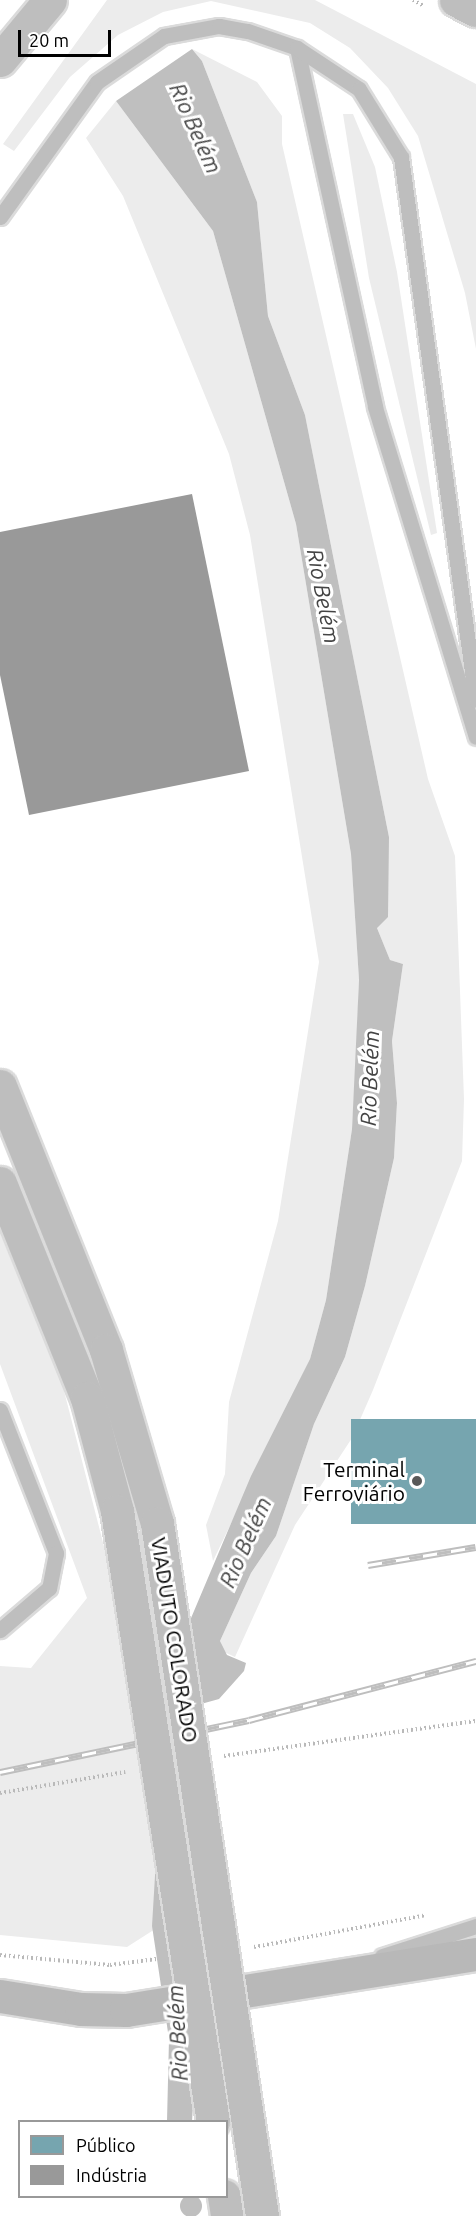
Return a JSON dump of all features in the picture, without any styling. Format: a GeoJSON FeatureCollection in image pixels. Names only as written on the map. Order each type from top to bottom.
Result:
{"type":"FeatureCollection","features":[{"type":"Feature","properties":{"kind":"main road"},"geometry":{"type":"LineString","coordinates":[[0,60],[50,0]]}},
{"type":"Feature","properties":{"kind":"main road"},"geometry":{"type":"LineString","coordinates":[[456,0],[476,10]]}},
{"type":"Feature","properties":{"kind":"main road","name":"VIADUTO COLORADO"},"geometry":{"type":"LineString","coordinates":[[0,1086],[106,1350],[157,1523],[262,2216]]}},
{"type":"Feature","properties":{"kind":"main road","name":"VIADUTO COLORADO"},"geometry":{"type":"LineString","coordinates":[[0,1183],[87,1398],[117,1511],[213,2120]]}},
{"type":"Feature","properties":{"kind":"main road"},"geometry":{"type":"LineString","coordinates":[[0,1996],[81,2009],[126,2010],[476,1954]]}},
{"type":"Feature","properties":{"kind":"main road"},"geometry":{"type":"LineString","coordinates":[[225,2198],[227,2216]]}},
{"type":"Feature","properties":{"kind":"lane"},"geometry":{"type":"LineString","coordinates":[[0,217],[97,82],[164,36],[219,26],[297,48],[359,89],[401,157],[476,700]]}},
{"type":"Feature","properties":{"kind":"lane"},"geometry":{"type":"LineString","coordinates":[[297,48],[375,407],[476,737]]}},
{"type":"Feature","properties":{"kind":"lane"},"geometry":{"type":"LineString","coordinates":[[0,1410],[56,1553],[49,1588],[0,1630]]}},
{"type":"Feature","properties":{"kind":"lane"},"geometry":{"type":"LineString","coordinates":[[288,1985],[476,1926]]}},
{"type":"Feature","properties":{"kind":"path"},"geometry":{"type":"LineString","coordinates":[[259,1751],[476,1721]]}},
{"type":"Feature","properties":{"kind":"path"},"geometry":{"type":"LineString","coordinates":[[0,1793],[113,1774]]}},
{"type":"Feature","properties":{"kind":"path"},"geometry":{"type":"LineString","coordinates":[[286,1942],[430,1914]]}},
{"type":"Feature","properties":{"kind":"path"},"geometry":{"type":"LineString","coordinates":[[0,1955],[110,1965]]}},
{"type":"Feature","properties":{"kind":"shaded area"},"geometry":{"type":"Polygon","coordinates":[[[107,0],[315,0],[476,84],[476,349],[465,293],[418,136],[388,88],[350,48],[310,23],[211,1],[163,12],[118,35],[70,77],[14,151],[3,144],[107,0]]]}},
{"type":"Feature","properties":{"kind":"shaded area"},"geometry":{"type":"Polygon","coordinates":[[[192,49],[257,82],[282,116],[282,144],[428,779],[455,856],[464,1099],[462,1161],[373,1390],[352,1438],[295,1525],[235,1657],[222,1651],[220,1641],[251,1573],[276,1536],[314,1424],[345,1357],[365,1286],[394,1158],[397,1103],[392,1041],[403,964],[390,960],[377,928],[389,837],[305,415],[268,316],[257,202],[202,61],[192,49]]]}},
{"type":"Feature","properties":{"kind":"shaded area"},"geometry":{"type":"Polygon","coordinates":[[[116,101],[213,231],[296,524],[351,854],[359,980],[356,1064],[352,1129],[326,1300],[310,1359],[213,1561],[206,1525],[225,1474],[229,1402],[278,1221],[319,962],[250,535],[229,454],[123,196],[86,138],[116,101]]]}},
{"type":"Feature","properties":{"kind":"shaded area"},"geometry":{"type":"Polygon","coordinates":[[[343,114],[353,114],[375,167],[397,272],[437,533],[431,535],[369,278],[343,114]]]}},
{"type":"Feature","properties":{"kind":"shaded area"},"geometry":{"type":"Polygon","coordinates":[[[0,1232],[63,1387],[116,1593],[163,1924],[127,1947],[0,1935],[0,1666],[31,1668],[87,1598],[0,1364],[0,1232]]]}},
{"type":"Feature","properties":{"kind":"water","name":"Rio Belém"},"geometry":{"type":"Polygon","coordinates":[[[192,49],[202,61],[257,202],[268,316],[305,415],[389,837],[388,917],[377,928],[390,960],[403,964],[392,1041],[397,1103],[394,1158],[365,1286],[345,1357],[314,1424],[276,1536],[251,1573],[220,1641],[227,1655],[246,1663],[244,1671],[219,1699],[201,1704],[183,1842],[197,2036],[192,2120],[167,2120],[169,2039],[152,1926],[167,1675],[251,1476],[310,1359],[326,1300],[352,1129],[359,980],[351,854],[296,524],[213,231],[116,101],[192,49]]]}},
{"type":"Feature","properties":{"kind":"water"},"geometry":{"type":"Polygon","coordinates":[[[183,2198],[199,2198],[201,2202],[199,2214],[191,2217],[183,2214],[180,2206],[183,2198]]]}},
{"type":"Feature","properties":{"kind":"building: Público","name":"Terminal Ferroviário"},"geometry":{"type":"Polygon","coordinates":[[[351,1419],[476,1419],[476,1524],[351,1524],[351,1419]]]}},
{"type":"Feature","properties":{"kind":"building: Indústria"},"geometry":{"type":"Polygon","coordinates":[[[192,494],[249,771],[29,815],[0,675],[0,532],[192,494]]]}},
{"type":"Feature","properties":{"kind":"railway"},"geometry":{"type":"LineString","coordinates":[[368,1565],[476,1547]]}},
{"type":"Feature","properties":{"kind":"railway"},"geometry":{"type":"LineString","coordinates":[[0,1772],[249,1720],[476,1661]]}},
{"type":"Feature","properties":{"kind":"place","name":"Terminal Ferroviário"},"geometry":{"type":"Point","coordinates":[417,1481]}}]}
